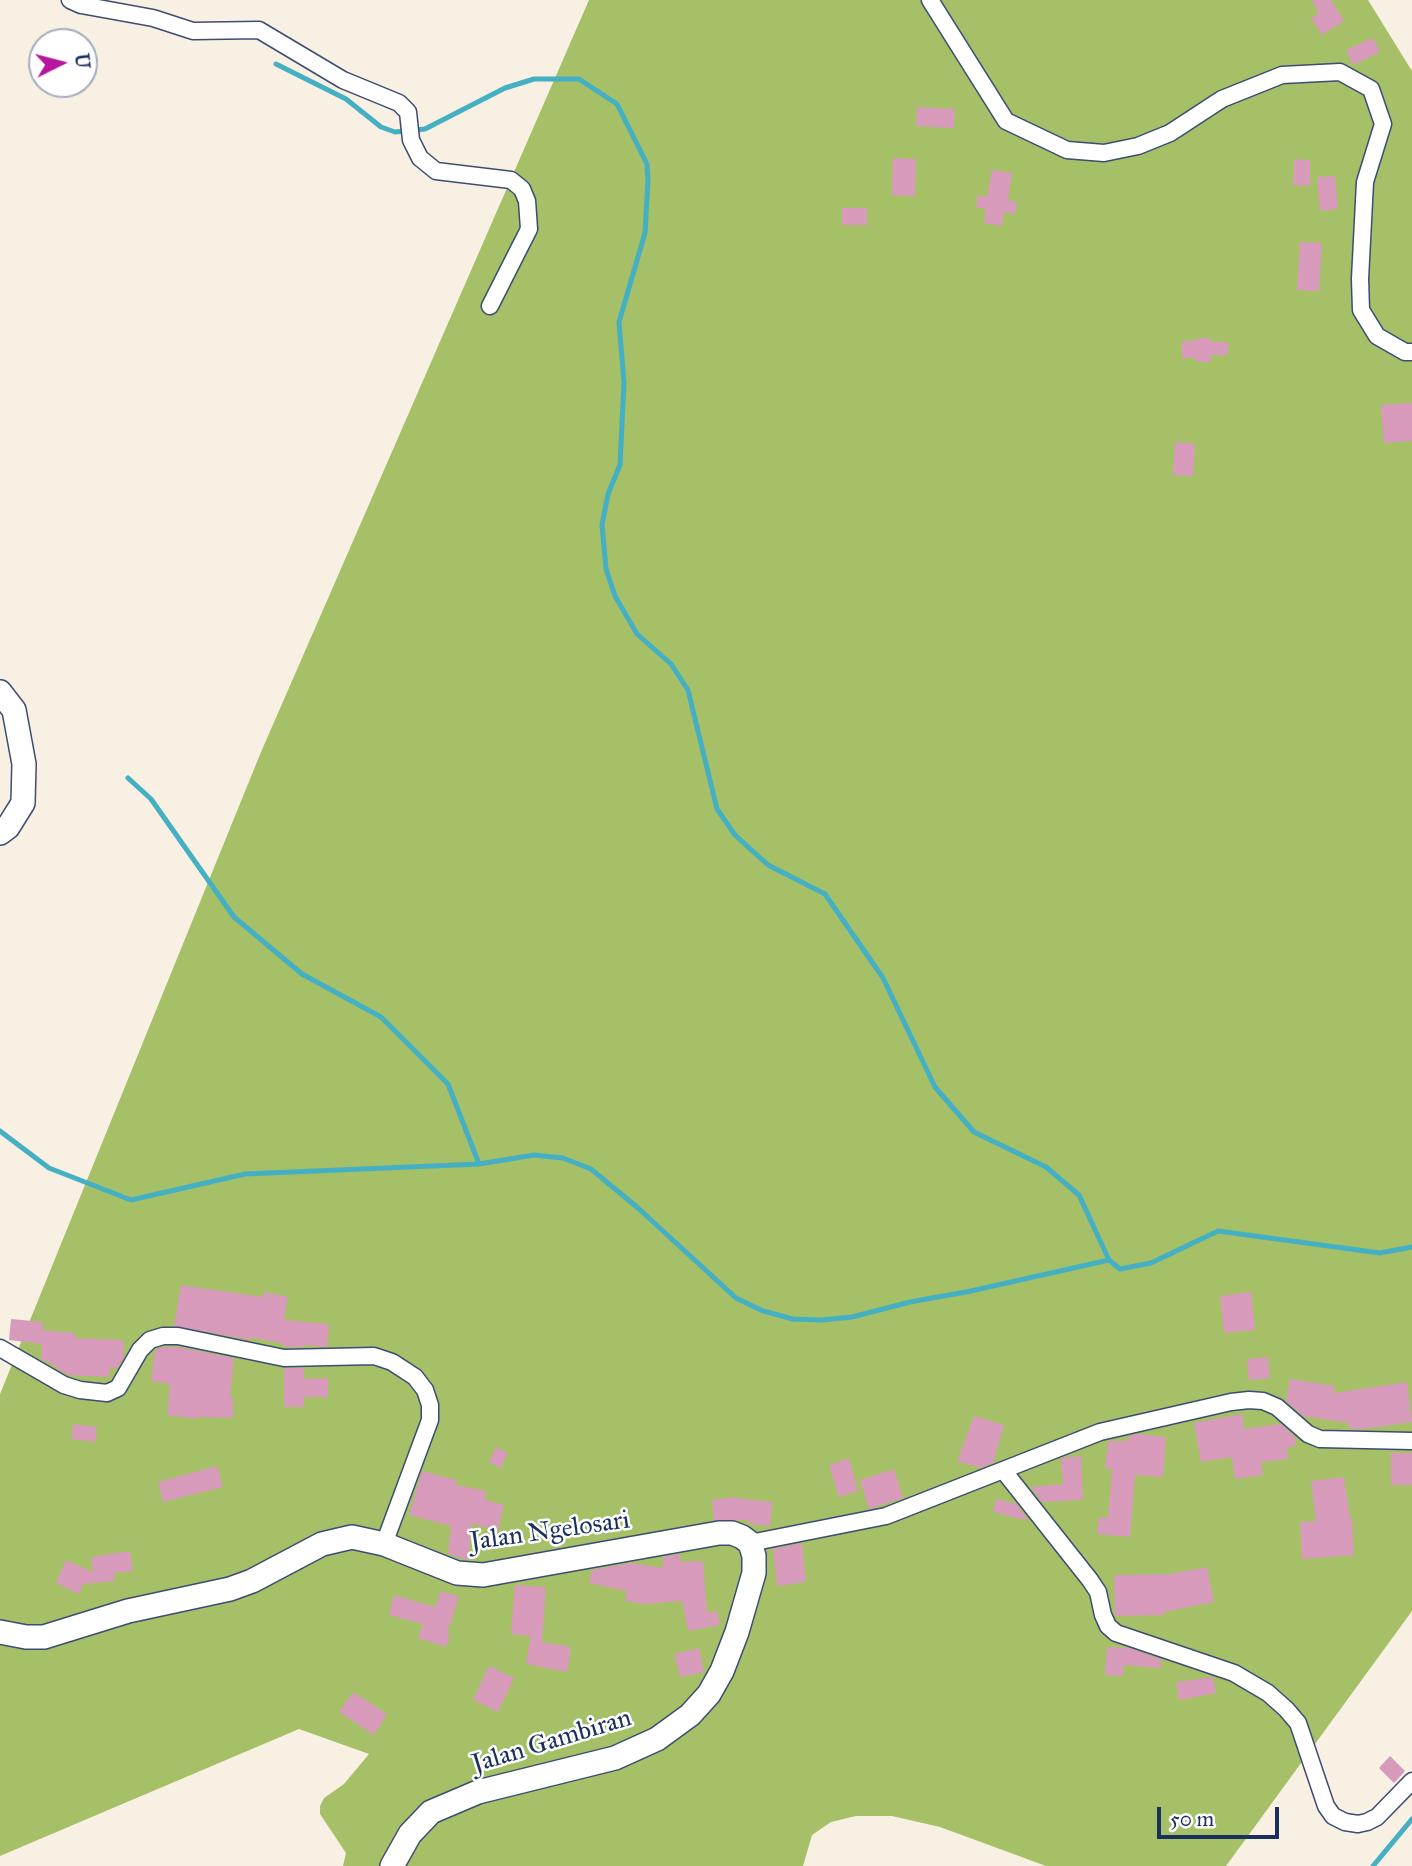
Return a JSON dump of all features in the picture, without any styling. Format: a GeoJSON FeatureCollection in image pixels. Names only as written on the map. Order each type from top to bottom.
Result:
{"type":"FeatureCollection","features":[{"type":"Feature","properties":{"kind":"street"},"geometry":{"type":"LineString","coordinates":[[70,0],[81,5],[153,18],[193,31],[259,30],[343,80],[399,103],[408,112],[411,140],[420,158],[436,171],[511,180],[522,189],[529,214],[529,229],[490,306]]}},
{"type":"Feature","properties":{"kind":"street"},"geometry":{"type":"LineString","coordinates":[[930,0],[1006,121],[1066,150],[1104,153],[1138,146],[1170,133],[1222,99],[1282,75],[1340,72],[1371,89],[1383,124],[1365,182],[1361,310],[1377,336],[1405,352],[1412,352]]}},
{"type":"Feature","properties":{"kind":"street"},"geometry":{"type":"LineString","coordinates":[[0,692],[14,710],[24,764],[23,803],[8,827],[0,833]]}},
{"type":"Feature","properties":{"kind":"street"},"geometry":{"type":"LineString","coordinates":[[0,1348],[64,1385],[80,1390],[107,1392],[118,1388],[150,1340],[163,1336],[178,1336],[284,1358],[374,1356],[392,1362],[415,1377],[425,1390],[430,1405],[430,1420],[384,1544]]}},
{"type":"Feature","properties":{"kind":"street"},"geometry":{"type":"LineString","coordinates":[[750,1544],[886,1516],[1100,1432],[1249,1399],[1263,1401],[1277,1408],[1308,1434],[1320,1439],[1412,1441]]}},
{"type":"Feature","properties":{"kind":"street"},"geometry":{"type":"LineString","coordinates":[[1003,1470],[1090,1580],[1098,1592],[1108,1626],[1116,1633],[1234,1673],[1268,1693],[1286,1709],[1301,1731],[1326,1806],[1333,1816],[1345,1822],[1367,1822],[1377,1817],[1412,1781]]}},
{"type":"Feature","properties":{"kind":"street","name":"Jalan Ngelosari"},"geometry":{"type":"LineString","coordinates":[[0,1632],[44,1637],[128,1611],[230,1589],[252,1581],[322,1544],[352,1537],[384,1544],[457,1573],[484,1575],[719,1533],[732,1533],[750,1544]]}},
{"type":"Feature","properties":{"kind":"street","name":"Jalan Gambiran"},"geometry":{"type":"LineString","coordinates":[[392,1866],[410,1834],[431,1812],[478,1793],[615,1758],[657,1739],[690,1714],[709,1694],[722,1671],[737,1632],[754,1573],[754,1556],[750,1544]]}},
{"type":"Feature","properties":{"kind":"green space"},"geometry":{"type":"Polygon","coordinates":[[[589,0],[1368,0],[1412,71],[1412,1611],[1226,1866],[1046,1866],[940,1827],[892,1816],[856,1816],[831,1822],[812,1835],[803,1866],[343,1866],[346,1853],[320,1814],[320,1806],[324,1798],[344,1784],[369,1754],[299,1729],[0,1856],[0,1394],[261,752],[589,0]]]}},
{"type":"Feature","properties":{"kind":"building"},"geometry":{"type":"Polygon","coordinates":[[[1312,0],[1331,0],[1344,21],[1322,35],[1311,18],[1319,13],[1312,0]]]}},
{"type":"Feature","properties":{"kind":"building"},"geometry":{"type":"Polygon","coordinates":[[[1373,38],[1380,52],[1353,65],[1346,50],[1373,38]]]}},
{"type":"Feature","properties":{"kind":"building"},"geometry":{"type":"Polygon","coordinates":[[[917,107],[955,109],[954,128],[916,126],[917,107]]]}},
{"type":"Feature","properties":{"kind":"building"},"geometry":{"type":"Polygon","coordinates":[[[893,158],[916,159],[915,196],[892,195],[893,158]]]}},
{"type":"Feature","properties":{"kind":"building"},"geometry":{"type":"Polygon","coordinates":[[[1294,159],[1310,160],[1310,186],[1293,185],[1294,159]]]}},
{"type":"Feature","properties":{"kind":"building"},"geometry":{"type":"Polygon","coordinates":[[[992,170],[1012,173],[1008,200],[1017,202],[1015,214],[1004,212],[1002,226],[984,223],[986,209],[976,207],[978,195],[987,197],[992,170]]]}},
{"type":"Feature","properties":{"kind":"building"},"geometry":{"type":"Polygon","coordinates":[[[1335,176],[1338,209],[1320,211],[1317,177],[1335,176]]]}},
{"type":"Feature","properties":{"kind":"building"},"geometry":{"type":"Polygon","coordinates":[[[842,208],[867,208],[867,225],[842,225],[842,208]]]}},
{"type":"Feature","properties":{"kind":"building"},"geometry":{"type":"Polygon","coordinates":[[[1300,242],[1322,243],[1319,291],[1297,290],[1300,242]]]}},
{"type":"Feature","properties":{"kind":"building"},"geometry":{"type":"Polygon","coordinates":[[[1196,338],[1211,338],[1211,342],[1228,342],[1228,355],[1211,355],[1211,362],[1182,358],[1182,341],[1196,341],[1196,338]]]}},
{"type":"Feature","properties":{"kind":"building"},"geometry":{"type":"Polygon","coordinates":[[[1412,403],[1412,441],[1384,443],[1381,405],[1412,403]]]}},
{"type":"Feature","properties":{"kind":"building"},"geometry":{"type":"Polygon","coordinates":[[[1175,442],[1195,444],[1193,476],[1173,475],[1175,442]]]}},
{"type":"Feature","properties":{"kind":"building"},"geometry":{"type":"Polygon","coordinates":[[[181,1285],[263,1297],[264,1292],[288,1297],[284,1320],[329,1324],[327,1347],[285,1347],[283,1344],[252,1337],[251,1340],[174,1326],[181,1285]]]}},
{"type":"Feature","properties":{"kind":"building"},"geometry":{"type":"Polygon","coordinates":[[[1251,1292],[1255,1330],[1224,1333],[1220,1296],[1251,1292]]]}},
{"type":"Feature","properties":{"kind":"building"},"geometry":{"type":"Polygon","coordinates":[[[11,1319],[43,1322],[42,1330],[75,1333],[74,1338],[123,1340],[124,1357],[117,1368],[109,1369],[109,1377],[68,1375],[41,1359],[42,1344],[9,1340],[11,1319]]]}},
{"type":"Feature","properties":{"kind":"building"},"geometry":{"type":"Polygon","coordinates":[[[164,1347],[234,1358],[230,1397],[233,1397],[233,1418],[197,1419],[167,1415],[170,1384],[151,1381],[155,1350],[164,1347]]]}},
{"type":"Feature","properties":{"kind":"building"},"geometry":{"type":"Polygon","coordinates":[[[1268,1357],[1270,1378],[1249,1380],[1247,1359],[1268,1357]]]}},
{"type":"Feature","properties":{"kind":"building"},"geometry":{"type":"Polygon","coordinates":[[[284,1368],[304,1368],[304,1379],[328,1378],[328,1397],[304,1397],[304,1407],[284,1407],[284,1368]]]}},
{"type":"Feature","properties":{"kind":"building"},"geometry":{"type":"Polygon","coordinates":[[[1290,1379],[1335,1386],[1334,1393],[1407,1382],[1412,1422],[1349,1429],[1349,1423],[1303,1416],[1286,1401],[1290,1379]]]}},
{"type":"Feature","properties":{"kind":"building"},"geometry":{"type":"Polygon","coordinates":[[[1242,1414],[1244,1429],[1281,1424],[1295,1437],[1296,1446],[1287,1447],[1288,1459],[1261,1462],[1263,1475],[1235,1479],[1232,1457],[1201,1462],[1194,1423],[1242,1414]]]}},
{"type":"Feature","properties":{"kind":"building"},"geometry":{"type":"Polygon","coordinates":[[[974,1416],[1004,1425],[993,1463],[980,1468],[957,1461],[974,1416]]]}},
{"type":"Feature","properties":{"kind":"building"},"geometry":{"type":"Polygon","coordinates":[[[73,1424],[97,1427],[95,1442],[71,1439],[73,1424]]]}},
{"type":"Feature","properties":{"kind":"building"},"geometry":{"type":"Polygon","coordinates":[[[1137,1434],[1166,1437],[1163,1477],[1135,1475],[1130,1537],[1097,1534],[1099,1517],[1108,1518],[1112,1469],[1105,1468],[1108,1441],[1128,1441],[1129,1436],[1137,1434]]]}},
{"type":"Feature","properties":{"kind":"building"},"geometry":{"type":"Polygon","coordinates":[[[496,1447],[508,1453],[501,1468],[489,1462],[496,1447]]]}},
{"type":"Feature","properties":{"kind":"building"},"geometry":{"type":"Polygon","coordinates":[[[1391,1453],[1412,1453],[1412,1485],[1391,1485],[1391,1453]]]}},
{"type":"Feature","properties":{"kind":"building"},"geometry":{"type":"Polygon","coordinates":[[[1081,1456],[1083,1500],[1042,1502],[1031,1487],[1063,1484],[1061,1458],[1081,1456]]]}},
{"type":"Feature","properties":{"kind":"building"},"geometry":{"type":"Polygon","coordinates":[[[849,1458],[858,1491],[839,1497],[829,1465],[849,1458]]]}},
{"type":"Feature","properties":{"kind":"building"},"geometry":{"type":"Polygon","coordinates":[[[217,1466],[223,1487],[163,1502],[158,1482],[217,1466]]]}},
{"type":"Feature","properties":{"kind":"building"},"geometry":{"type":"Polygon","coordinates":[[[894,1469],[903,1498],[869,1509],[860,1480],[894,1469]]]}},
{"type":"Feature","properties":{"kind":"building"},"geometry":{"type":"Polygon","coordinates":[[[422,1471],[457,1480],[456,1485],[486,1491],[485,1500],[504,1505],[498,1530],[472,1524],[468,1560],[448,1554],[451,1526],[409,1515],[422,1471]]]}},
{"type":"Feature","properties":{"kind":"building"},"geometry":{"type":"Polygon","coordinates":[[[1344,1477],[1352,1518],[1354,1555],[1302,1559],[1300,1522],[1316,1521],[1311,1481],[1344,1477]]]}},
{"type":"Feature","properties":{"kind":"building"},"geometry":{"type":"Polygon","coordinates":[[[736,1497],[772,1502],[770,1526],[749,1524],[749,1520],[714,1520],[712,1500],[736,1497]]]}},
{"type":"Feature","properties":{"kind":"building"},"geometry":{"type":"Polygon","coordinates":[[[996,1499],[1017,1504],[1028,1521],[993,1512],[996,1499]]]}},
{"type":"Feature","properties":{"kind":"building"},"geometry":{"type":"Polygon","coordinates":[[[802,1543],[806,1582],[777,1586],[773,1549],[802,1543]]]}},
{"type":"Feature","properties":{"kind":"building"},"geometry":{"type":"Polygon","coordinates":[[[130,1551],[133,1571],[114,1573],[115,1581],[83,1584],[79,1594],[56,1583],[66,1560],[93,1572],[91,1557],[130,1551]]]}},
{"type":"Feature","properties":{"kind":"building"},"geometry":{"type":"Polygon","coordinates":[[[680,1554],[681,1562],[703,1561],[707,1613],[717,1611],[720,1625],[688,1631],[682,1601],[644,1604],[625,1601],[627,1591],[589,1583],[592,1570],[631,1563],[663,1568],[663,1557],[680,1554]]]}},
{"type":"Feature","properties":{"kind":"building"},"geometry":{"type":"Polygon","coordinates":[[[1207,1567],[1214,1602],[1164,1612],[1164,1615],[1115,1616],[1114,1575],[1170,1574],[1207,1567]]]}},
{"type":"Feature","properties":{"kind":"building"},"geometry":{"type":"Polygon","coordinates":[[[515,1585],[546,1587],[542,1642],[571,1647],[567,1672],[526,1664],[531,1636],[511,1634],[515,1585]]]}},
{"type":"Feature","properties":{"kind":"building"},"geometry":{"type":"Polygon","coordinates":[[[441,1591],[459,1597],[447,1633],[450,1634],[446,1647],[418,1638],[423,1624],[389,1615],[394,1595],[435,1607],[441,1591]]]}},
{"type":"Feature","properties":{"kind":"building"},"geometry":{"type":"Polygon","coordinates":[[[1107,1647],[1129,1648],[1161,1659],[1161,1668],[1124,1665],[1123,1676],[1105,1675],[1107,1647]]]}},
{"type":"Feature","properties":{"kind":"building"},"geometry":{"type":"Polygon","coordinates":[[[699,1648],[704,1672],[680,1677],[674,1654],[699,1648]]]}},
{"type":"Feature","properties":{"kind":"building"},"geometry":{"type":"Polygon","coordinates":[[[489,1666],[514,1678],[498,1712],[473,1700],[489,1666]]]}},
{"type":"Feature","properties":{"kind":"building"},"geometry":{"type":"Polygon","coordinates":[[[1213,1677],[1216,1693],[1179,1700],[1176,1682],[1213,1677]]]}},
{"type":"Feature","properties":{"kind":"building"},"geometry":{"type":"Polygon","coordinates":[[[353,1692],[387,1714],[374,1735],[339,1712],[353,1692]]]}},
{"type":"Feature","properties":{"kind":"building"},"geometry":{"type":"Polygon","coordinates":[[[1390,1756],[1405,1771],[1394,1783],[1379,1768],[1390,1756]]]}},
{"type":"Feature","properties":{"kind":"waterway"},"geometry":{"type":"LineString","coordinates":[[276,64],[346,99],[381,127],[395,132],[425,129],[505,88],[534,79],[579,79],[617,104],[647,164],[648,180],[645,233],[619,322],[624,382],[620,465],[608,494],[602,525],[606,569],[615,596],[637,634],[671,664],[688,690],[717,809],[735,835],[768,865],[825,894],[883,978],[935,1087],[974,1132],[1046,1167],[1079,1195],[1109,1260],[1120,1269],[1151,1263],[1218,1231],[1380,1253],[1412,1247]]}},
{"type":"Feature","properties":{"kind":"waterway"},"geometry":{"type":"LineString","coordinates":[[128,778],[151,799],[234,917],[302,974],[381,1017],[448,1084],[479,1164]]}},
{"type":"Feature","properties":{"kind":"waterway"},"geometry":{"type":"LineString","coordinates":[[0,1131],[49,1168],[131,1200],[245,1174],[479,1164],[534,1155],[563,1158],[591,1169],[638,1208],[736,1298],[763,1311],[793,1319],[852,1317],[1109,1260]]}},
{"type":"Feature","properties":{"kind":"waterway"},"geometry":{"type":"LineString","coordinates":[[1373,1866],[1412,1819]]}}]}
